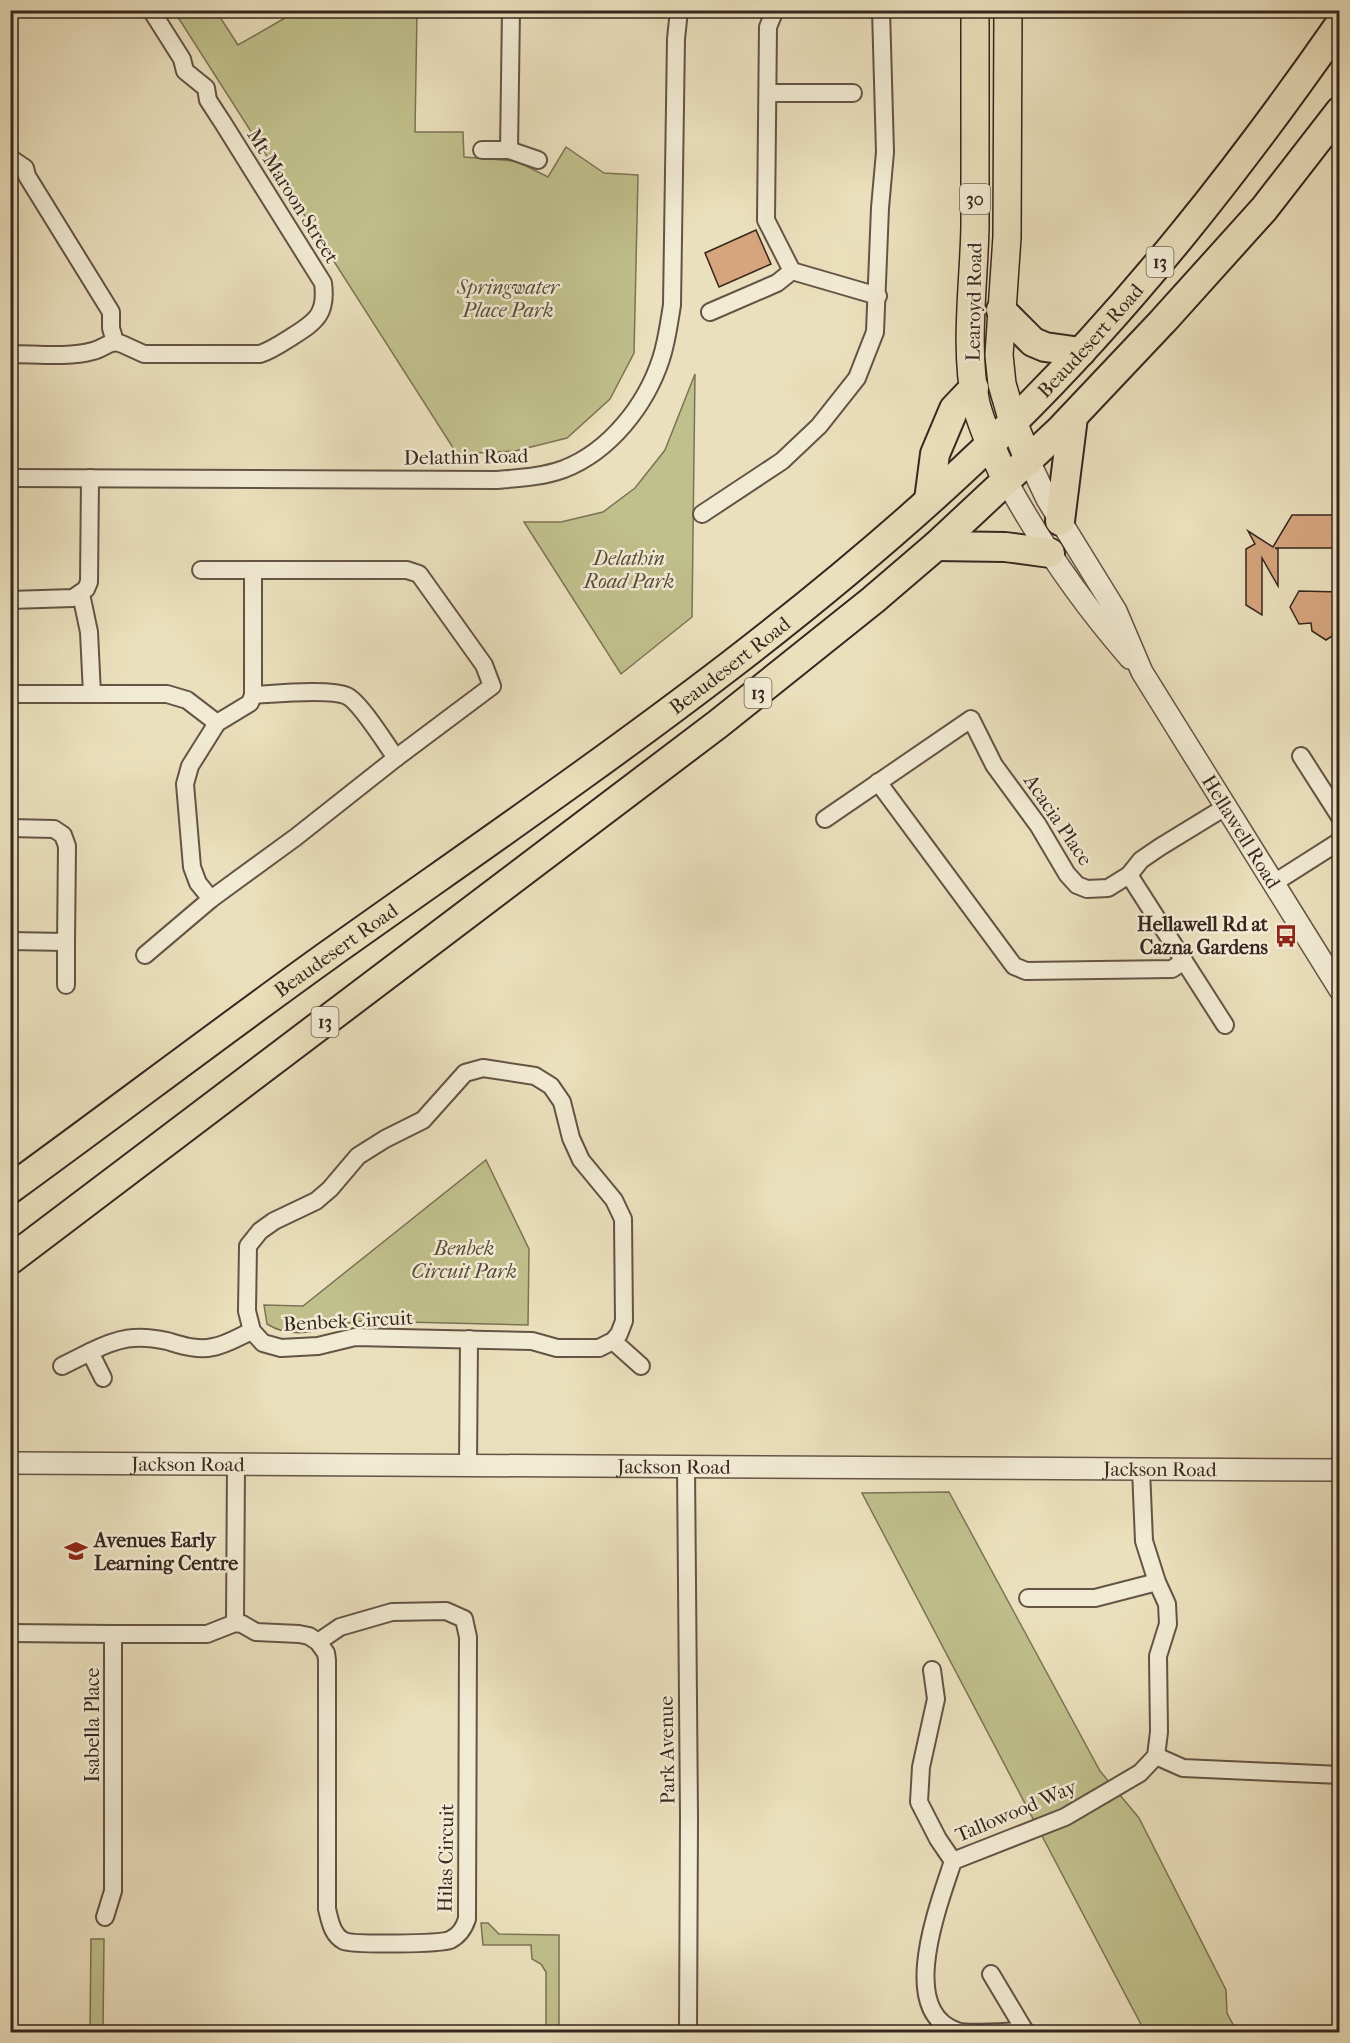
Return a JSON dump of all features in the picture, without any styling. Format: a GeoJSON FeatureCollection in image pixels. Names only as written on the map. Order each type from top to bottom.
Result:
{"type":"FeatureCollection","features":[{"type":"Feature","properties":{"kind":"highway","name":"Beaudesert Road"},"geometry":{"type":"LineString","coordinates":[[10,1190],[327,957],[705,686],[864,558],[990,445],[1081,352],[1188,229],[1235,169],[1340,24]]}},
{"type":"Feature","properties":{"kind":"highway","name":"Beaudesert Road"},"geometry":{"type":"LineString","coordinates":[[10,1260],[718,724],[936,546],[1029,461],[1163,321],[1264,209],[1340,111]]}},
{"type":"Feature","properties":{"kind":"highway"},"geometry":{"type":"LineString","coordinates":[[1001,310],[1033,342],[1081,352]]}},
{"type":"Feature","properties":{"kind":"highway"},"geometry":{"type":"LineString","coordinates":[[929,500],[935,454],[954,409],[974,388]]}},
{"type":"Feature","properties":{"kind":"highway"},"geometry":{"type":"LineString","coordinates":[[1060,521],[1073,417]]}},
{"type":"Feature","properties":{"kind":"highway"},"geometry":{"type":"LineString","coordinates":[[936,546],[1005,547],[1050,553]]}},
{"type":"Feature","properties":{"kind":"main road","name":"Learoyd Road"},"geometry":{"type":"LineString","coordinates":[[975,10],[975,244],[971,331],[974,388],[976,404],[990,445],[1006,480]]}},
{"type":"Feature","properties":{"kind":"main road","name":"Learoyd Road"},"geometry":{"type":"LineString","coordinates":[[1008,10],[1006,237],[1000,369],[1013,422],[1029,461]]}},
{"type":"Feature","properties":{"kind":"street","name":"Mt Maroon Street"},"geometry":{"type":"LineString","coordinates":[[115,342],[144,354],[260,354],[311,325],[318,318],[325,298],[323,283],[208,100],[206,88],[185,71],[182,59],[151,10]]}},
{"type":"Feature","properties":{"kind":"street"},"geometry":{"type":"LineString","coordinates":[[509,150],[511,10]]}},
{"type":"Feature","properties":{"kind":"street","name":"Delathin Road"},"geometry":{"type":"LineString","coordinates":[[10,478],[497,480],[539,476],[565,468],[591,455],[613,438],[648,390],[661,359],[668,332],[672,305],[676,39],[679,10]]}},
{"type":"Feature","properties":{"kind":"street"},"geometry":{"type":"LineString","coordinates":[[775,10],[768,27],[766,220],[792,271],[878,296]]}},
{"type":"Feature","properties":{"kind":"street"},"geometry":{"type":"LineString","coordinates":[[702,514],[782,460],[819,426],[857,378],[875,332],[880,208],[885,153],[881,10]]}},
{"type":"Feature","properties":{"kind":"street"},"geometry":{"type":"LineString","coordinates":[[768,93],[853,93]]}},
{"type":"Feature","properties":{"kind":"street"},"geometry":{"type":"LineString","coordinates":[[482,150],[509,150],[538,160]]}},
{"type":"Feature","properties":{"kind":"street"},"geometry":{"type":"LineString","coordinates":[[10,158],[25,168],[27,177],[111,312],[111,328],[115,342],[108,343],[95,351],[77,354],[10,354]]}},
{"type":"Feature","properties":{"kind":"street"},"geometry":{"type":"LineString","coordinates":[[710,312],[777,283],[792,271]]}},
{"type":"Feature","properties":{"kind":"street","name":"Hellawell Road"},"geometry":{"type":"LineString","coordinates":[[1029,461],[1060,521],[1116,611],[1142,672]]}},
{"type":"Feature","properties":{"kind":"street"},"geometry":{"type":"LineString","coordinates":[[10,600],[73,598],[86,589],[89,582],[90,478]]}},
{"type":"Feature","properties":{"kind":"street","name":"Hellawell Road"},"geometry":{"type":"LineString","coordinates":[[1006,480],[1028,519],[1096,620],[1142,672],[1340,990]]}},
{"type":"Feature","properties":{"kind":"street"},"geometry":{"type":"LineString","coordinates":[[145,955],[210,899],[296,837],[492,686],[484,665],[419,574],[407,570],[201,570]]}},
{"type":"Feature","properties":{"kind":"street"},"geometry":{"type":"LineString","coordinates":[[210,899],[198,883],[192,867],[185,784],[190,766],[217,723],[250,703],[253,695],[254,570]]}},
{"type":"Feature","properties":{"kind":"street"},"geometry":{"type":"LineString","coordinates":[[81,594],[89,632],[92,694]]}},
{"type":"Feature","properties":{"kind":"street"},"geometry":{"type":"LineString","coordinates":[[253,695],[333,693],[347,696],[358,706],[396,758]]}},
{"type":"Feature","properties":{"kind":"street"},"geometry":{"type":"LineString","coordinates":[[10,694],[167,694],[187,700],[217,723]]}},
{"type":"Feature","properties":{"kind":"street","name":"Acacia Place"},"geometry":{"type":"LineString","coordinates":[[878,783],[971,719],[994,765],[1042,831],[1067,874],[1077,885],[1087,889],[1107,888],[1130,875],[1142,860],[1160,847],[1227,806]]}},
{"type":"Feature","properties":{"kind":"street"},"geometry":{"type":"LineString","coordinates":[[1301,756],[1340,817]]}},
{"type":"Feature","properties":{"kind":"street"},"geometry":{"type":"LineString","coordinates":[[825,819],[878,783],[1014,966],[1026,971],[1172,969],[1184,961]]}},
{"type":"Feature","properties":{"kind":"street"},"geometry":{"type":"LineString","coordinates":[[10,828],[54,829],[63,835],[67,846],[66,985]]}},
{"type":"Feature","properties":{"kind":"street"},"geometry":{"type":"LineString","coordinates":[[1274,883],[1340,841]]}},
{"type":"Feature","properties":{"kind":"street"},"geometry":{"type":"LineString","coordinates":[[1130,875],[1225,1025]]}},
{"type":"Feature","properties":{"kind":"street"},"geometry":{"type":"LineString","coordinates":[[10,941],[66,942]]}},
{"type":"Feature","properties":{"kind":"street"},"geometry":{"type":"LineString","coordinates":[[62,1366],[113,1341],[131,1337],[165,1341],[185,1347],[213,1348],[252,1331],[247,1311],[248,1246],[260,1231],[274,1221],[316,1201],[330,1189],[358,1156],[423,1120],[465,1073],[483,1068],[536,1076],[552,1086],[562,1102],[571,1138],[581,1160],[614,1200],[622,1219],[624,1321],[619,1334],[613,1341],[641,1365]]}},
{"type":"Feature","properties":{"kind":"street","name":"Benbek Circuit"},"geometry":{"type":"LineString","coordinates":[[252,1331],[263,1342],[281,1348],[318,1346],[355,1337],[532,1341],[557,1348],[599,1348],[613,1341]]}},
{"type":"Feature","properties":{"kind":"street"},"geometry":{"type":"LineString","coordinates":[[468,1466],[469,1339]]}},
{"type":"Feature","properties":{"kind":"street"},"geometry":{"type":"LineString","coordinates":[[90,1352],[103,1378]]}},
{"type":"Feature","properties":{"kind":"street","name":"Jackson Road"},"geometry":{"type":"LineString","coordinates":[[10,1463],[1340,1470]]}},
{"type":"Feature","properties":{"kind":"street"},"geometry":{"type":"LineString","coordinates":[[235,1623],[236,1464]]}},
{"type":"Feature","properties":{"kind":"street","name":"Park Avenue"},"geometry":{"type":"LineString","coordinates":[[686,1467],[688,2032]]}},
{"type":"Feature","properties":{"kind":"street"},"geometry":{"type":"LineString","coordinates":[[1140,1469],[1144,1541],[1157,1582],[1167,1604],[1168,1624],[1158,1656],[1159,1732],[1156,1756],[1183,1768],[1340,1774]]}},
{"type":"Feature","properties":{"kind":"street"},"geometry":{"type":"LineString","coordinates":[[1028,1598],[1095,1598],[1157,1582]]}},
{"type":"Feature","properties":{"kind":"street","name":"Hilas Circuit"},"geometry":{"type":"LineString","coordinates":[[446,1611],[464,1619],[468,1637],[467,1919],[462,1931],[450,1940],[430,1943],[345,1941],[333,1932],[327,1910],[327,1660],[326,1653],[318,1642],[340,1627],[392,1612],[446,1611]]}},
{"type":"Feature","properties":{"kind":"street"},"geometry":{"type":"LineString","coordinates":[[10,1633],[207,1634],[235,1623],[256,1632],[299,1634],[309,1636],[318,1642]]}},
{"type":"Feature","properties":{"kind":"street","name":"Isabella Place"},"geometry":{"type":"LineString","coordinates":[[105,1917],[113,1891],[113,1634]]}},
{"type":"Feature","properties":{"kind":"street"},"geometry":{"type":"LineString","coordinates":[[932,1670],[936,1699],[921,1767],[919,1802],[938,1839],[953,1861]]}},
{"type":"Feature","properties":{"kind":"street","name":"Tallowood Way"},"geometry":{"type":"LineString","coordinates":[[1026,2032],[958,2032],[938,2021],[929,2001],[924,1976],[934,1922],[953,1861],[1065,1816],[1140,1773],[1156,1756]]}},
{"type":"Feature","properties":{"kind":"street"},"geometry":{"type":"LineString","coordinates":[[991,1974],[1026,2032]]}},
{"type":"Feature","properties":{"kind":"green space","name":"Springwater Place Park"},"geometry":{"type":"Polygon","coordinates":[[[174,11],[216,11],[238,45],[297,11],[417,11],[415,132],[463,132],[464,157],[516,161],[548,177],[566,147],[604,173],[638,175],[634,353],[610,399],[567,438],[515,451],[457,454],[174,11]]]}},
{"type":"Feature","properties":{"kind":"green space","name":"Delathin Road Park"},"geometry":{"type":"Polygon","coordinates":[[[695,374],[692,617],[621,674],[524,522],[561,522],[603,512],[635,488],[665,450],[695,374]]]}},
{"type":"Feature","properties":{"kind":"green space","name":"Benbek Circuit Park"},"geometry":{"type":"Polygon","coordinates":[[[486,1160],[529,1249],[528,1325],[361,1321],[302,1333],[279,1330],[267,1324],[264,1305],[303,1306],[486,1160]]]}},
{"type":"Feature","properties":{"kind":"green space"},"geometry":{"type":"Polygon","coordinates":[[[949,1492],[1100,1771],[1139,1818],[1226,1990],[1227,2013],[1237,2032],[1145,2032],[862,1493],[949,1492]]]}},
{"type":"Feature","properties":{"kind":"green space"},"geometry":{"type":"Polygon","coordinates":[[[481,1923],[488,1923],[499,1934],[559,1935],[559,2032],[546,2032],[546,1972],[541,1964],[532,1959],[531,1945],[483,1945],[481,1923]]]}},
{"type":"Feature","properties":{"kind":"green space"},"geometry":{"type":"Polygon","coordinates":[[[91,1939],[104,1939],[103,2032],[90,2032],[91,1939]]]}},
{"type":"Feature","properties":{"kind":"building"},"geometry":{"type":"Polygon","coordinates":[[[756,230],[771,264],[719,287],[705,253],[756,230]]]}},
{"type":"Feature","properties":{"kind":"building"},"geometry":{"type":"Polygon","coordinates":[[[1292,515],[1340,515],[1340,548],[1275,548],[1278,549],[1278,586],[1262,558],[1262,615],[1246,605],[1246,549],[1255,544],[1248,531],[1273,547],[1292,515]]]}},
{"type":"Feature","properties":{"kind":"building"},"geometry":{"type":"Polygon","coordinates":[[[1299,591],[1340,592],[1340,631],[1326,640],[1312,631],[1311,623],[1299,624],[1290,607],[1299,591]]]}},
{"type":"Feature","properties":{"kind":"place","name":"Hellawell Rd at Cazna Gardens"},"geometry":{"type":"Point","coordinates":[1286,936]}},
{"type":"Feature","properties":{"kind":"place","name":"Avenues Early Learning Centre"},"geometry":{"type":"Point","coordinates":[76,1551]}}]}
